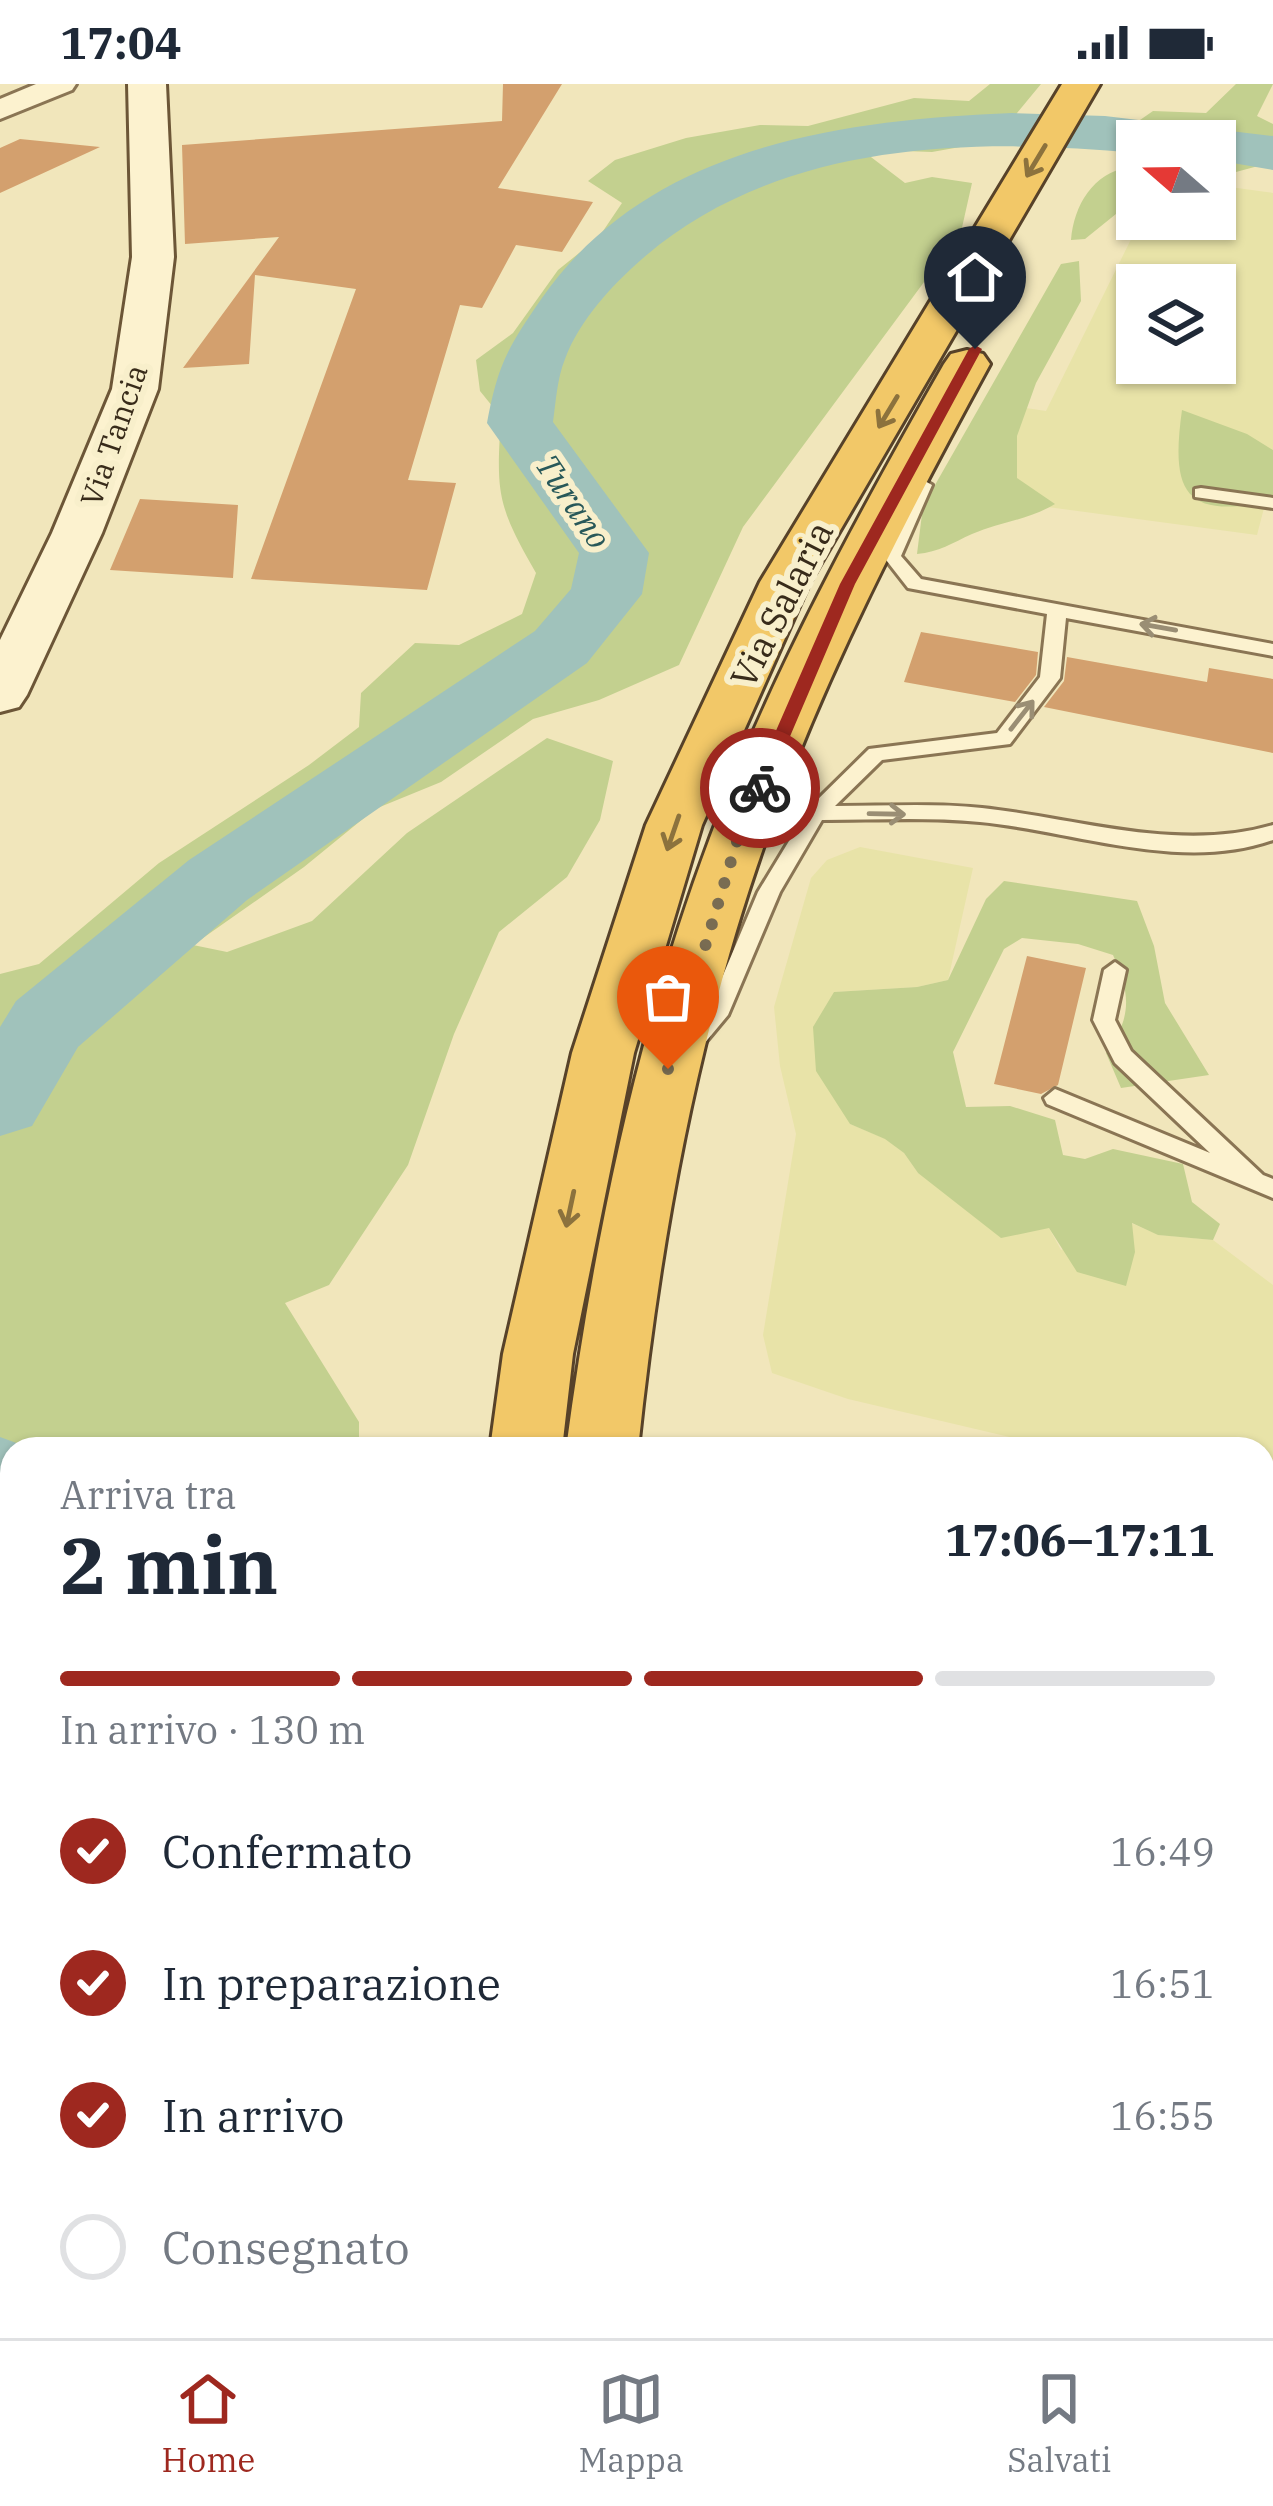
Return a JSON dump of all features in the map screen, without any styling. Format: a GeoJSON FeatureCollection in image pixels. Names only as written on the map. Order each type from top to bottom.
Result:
{"type":"FeatureCollection","features":[{"type":"Feature","properties":{"kind":"highway","name":"Via Salaria"},"geometry":{"type":"LineString","coordinates":[[603,1437],[612,1357],[668,1069],[738,838],[848,584],[935,421],[1081,84]]}},
{"type":"Feature","properties":{"kind":"highway","name":"Via Salaria"},"geometry":{"type":"LineString","coordinates":[[528,1437],[538,1354],[604,1053],[674,824],[785,582],[1012,240]]}},
{"type":"Feature","properties":{"kind":"main road","name":"Via Tancia"},"geometry":{"type":"LineString","coordinates":[[0,695],[77,533],[135,389],[153,257],[147,84]]}},
{"type":"Feature","properties":{"kind":"street"},"geometry":{"type":"LineString","coordinates":[[0,110],[61,84]]}},
{"type":"Feature","properties":{"kind":"lane"},"geometry":{"type":"LineString","coordinates":[[935,421],[927,477],[892,556],[915,584],[1273,650]]}},
{"type":"Feature","properties":{"kind":"lane"},"geometry":{"type":"LineString","coordinates":[[1201,493],[1273,503]]}},
{"type":"Feature","properties":{"kind":"lane"},"geometry":{"type":"LineString","coordinates":[[668,1069],[717,1015],[769,892],[816,813],[876,754],[1003,739],[1050,678],[1057,609]]}},
{"type":"Feature","properties":{"kind":"lane"},"geometry":{"type":"LineString","coordinates":[[816,813],[977,815],[1200,846],[1262,839],[1273,832]]}},
{"type":"Feature","properties":{"kind":"lane"},"geometry":{"type":"LineString","coordinates":[[1114,970],[1104,1020],[1123,1057],[1263,1185]]}},
{"type":"Feature","properties":{"kind":"lane"},"geometry":{"type":"LineString","coordinates":[[1055,1098],[1263,1185]]}},
{"type":"Feature","properties":{"kind":"shaded area"},"geometry":{"type":"Polygon","coordinates":[[[1236,188],[1273,193],[1273,509],[1264,508],[1257,535],[973,497],[1012,406],[1046,411],[1116,270],[1116,384],[1236,384],[1236,264],[1119,264],[1131,240],[1236,240],[1236,188]]]}},
{"type":"Feature","properties":{"kind":"shaded area"},"geometry":{"type":"Polygon","coordinates":[[[860,847],[973,868],[948,980],[917,987],[834,992],[850,1124],[886,1139],[918,1173],[1049,1228],[1061,1250],[1131,1223],[1159,1235],[1213,1240],[1273,1285],[1273,1437],[1010,1437],[848,1399],[772,1373],[763,1335],[796,1134],[780,1066],[774,1007],[811,878],[827,860],[860,847]]]}},
{"type":"Feature","properties":{"kind":"green space"},"geometry":{"type":"Polygon","coordinates":[[[990,84],[1041,84],[994,141],[932,152],[878,150],[867,154],[905,183],[932,177],[972,183],[961,232],[743,527],[679,665],[599,700],[533,719],[441,782],[375,809],[304,867],[193,945],[227,952],[312,921],[407,833],[547,738],[613,761],[600,820],[567,877],[499,932],[454,1034],[408,1165],[329,1285],[285,1303],[359,1422],[359,1437],[0,1437],[0,974],[39,964],[159,863],[359,727],[361,693],[415,643],[459,645],[522,614],[536,573],[506,514],[499,464],[501,417],[480,391],[476,360],[513,333],[558,270],[599,237],[622,203],[588,181],[615,160],[686,138],[760,125],[808,126],[914,98],[969,101],[990,84]]]}},
{"type":"Feature","properties":{"kind":"green space"},"geometry":{"type":"Polygon","coordinates":[[[1236,84],[1273,84],[1257,116],[1273,124],[1273,162],[1236,172],[1236,120],[1140,120],[1153,111],[1206,113],[1236,84]]]}},
{"type":"Feature","properties":{"kind":"green space"},"geometry":{"type":"Polygon","coordinates":[[[1116,170],[1116,214],[1085,239],[1071,240],[1081,203],[1116,170]]]}},
{"type":"Feature","properties":{"kind":"green space"},"geometry":{"type":"Polygon","coordinates":[[[1079,261],[1081,301],[1036,383],[1017,436],[1017,478],[1055,504],[917,554],[923,506],[1061,264],[1079,261]]]}},
{"type":"Feature","properties":{"kind":"green space"},"geometry":{"type":"Polygon","coordinates":[[[1182,410],[1247,434],[1273,450],[1273,501],[1220,506],[1190,494],[1179,463],[1182,410]]]}},
{"type":"Feature","properties":{"kind":"green space"},"geometry":{"type":"Polygon","coordinates":[[[1004,881],[1137,901],[1154,946],[1165,1003],[1209,1075],[1121,1088],[1106,1053],[1121,1028],[1126,1006],[1113,955],[1078,944],[1022,938],[1004,949],[953,1052],[966,1107],[1010,1106],[1055,1120],[1063,1155],[1085,1159],[1113,1149],[1183,1164],[1192,1202],[1220,1224],[1213,1240],[1158,1235],[1132,1223],[1135,1252],[1126,1286],[1077,1272],[1049,1228],[1001,1238],[918,1173],[904,1153],[850,1124],[816,1071],[813,1027],[834,992],[917,987],[948,980],[986,899],[1004,881]]]}},
{"type":"Feature","properties":{"kind":"building"},"geometry":{"type":"Polygon","coordinates":[[[503,84],[562,84],[498,188],[593,202],[562,252],[516,245],[482,308],[460,305],[408,480],[456,483],[427,590],[251,579],[356,289],[255,275],[249,364],[183,368],[279,237],[185,244],[182,145],[502,121],[503,84]]]}},
{"type":"Feature","properties":{"kind":"building"},"geometry":{"type":"Polygon","coordinates":[[[20,139],[100,147],[0,193],[0,148],[20,139]]]}},
{"type":"Feature","properties":{"kind":"building"},"geometry":{"type":"Polygon","coordinates":[[[140,499],[238,505],[233,578],[110,570],[140,499]]]}},
{"type":"Feature","properties":{"kind":"building"},"geometry":{"type":"Polygon","coordinates":[[[921,632],[1038,652],[1036,675],[1015,702],[904,682],[921,632]]]}},
{"type":"Feature","properties":{"kind":"building"},"geometry":{"type":"Polygon","coordinates":[[[1067,657],[1207,682],[1209,668],[1273,679],[1273,753],[1044,707],[1064,681],[1067,657]]]}},
{"type":"Feature","properties":{"kind":"building"},"geometry":{"type":"Polygon","coordinates":[[[1027,956],[1086,968],[1058,1085],[1041,1094],[994,1084],[1027,956]]]}},
{"type":"Feature","properties":{"kind":"waterway","name":"Turano"},"geometry":{"type":"LineString","coordinates":[[0,1102],[47,1024],[218,880],[561,647],[606,594],[614,553],[520,423],[536,352],[589,274],[657,215],[737,174],[824,148],[917,134],[1012,130],[1116,134]]}},
{"type":"Feature","properties":{"kind":"waterway","name":"Turano"},"geometry":{"type":"LineString","coordinates":[[1236,147],[1273,153]]}},
{"type":"Feature","properties":{"kind":"way so far"},"geometry":{"type":"LineString","coordinates":[[668,1069],[738,838],[760,788]]}},
{"type":"Feature","properties":{"kind":"route"},"geometry":{"type":"LineString","coordinates":[[760,788],[848,584],[975,349]]}}]}
